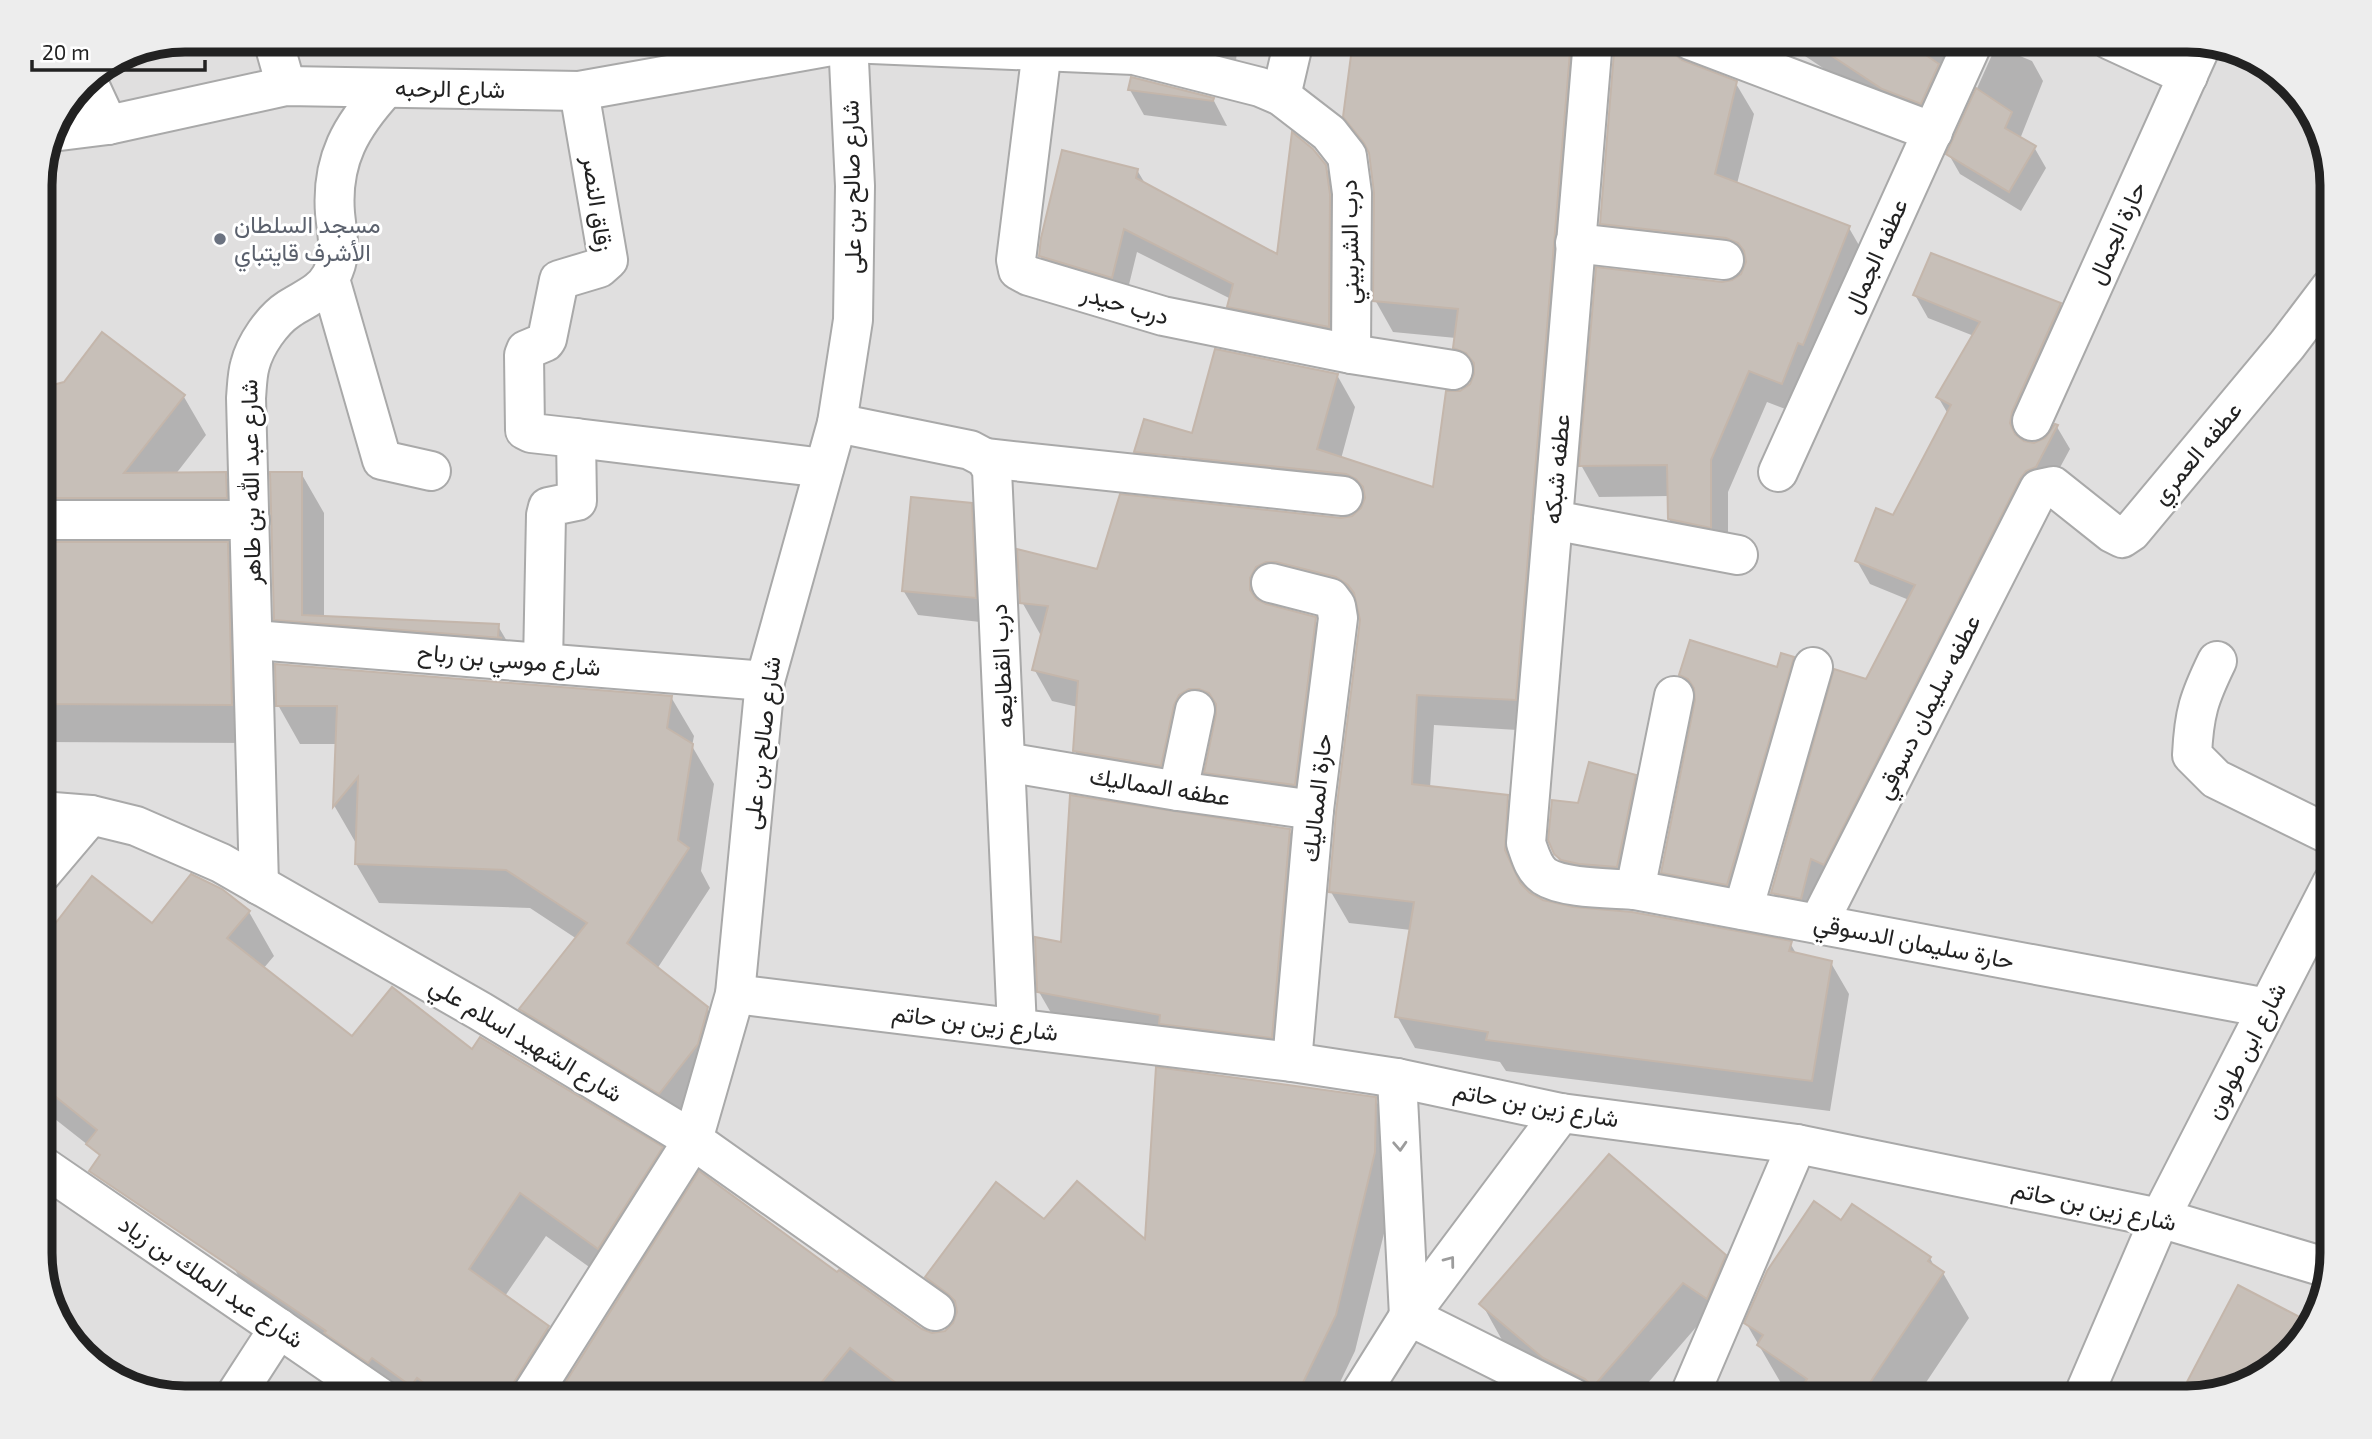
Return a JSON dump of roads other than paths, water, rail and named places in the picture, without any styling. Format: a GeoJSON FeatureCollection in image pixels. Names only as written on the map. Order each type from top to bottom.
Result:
{"type":"FeatureCollection","features":[{"type":"Feature","properties":{"kind":"street"},"geometry":{"type":"LineString","coordinates":[[1281,96],[1291,52]]}},
{"type":"Feature","properties":{"kind":"street","name":"عطفه شبكه"},"geometry":{"type":"LineString","coordinates":[[1560,882],[1543,875],[1533,862],[1526,843],[1592,52]]}},
{"type":"Feature","properties":{"kind":"street"},"geometry":{"type":"LineString","coordinates":[[1722,52],[1933,132]]}},
{"type":"Feature","properties":{"kind":"street","name":"عطفه الجمال"},"geometry":{"type":"LineString","coordinates":[[1778,472],[1969,52]]}},
{"type":"Feature","properties":{"kind":"street"},"geometry":{"type":"LineString","coordinates":[[2161,52],[2195,60]]}},
{"type":"Feature","properties":{"kind":"street"},"geometry":{"type":"LineString","coordinates":[[277,53],[286,86]]}},
{"type":"Feature","properties":{"kind":"street","name":"شارع الرحبه"},"geometry":{"type":"LineString","coordinates":[[65,130],[107,125],[286,86],[579,91],[789,53]]}},
{"type":"Feature","properties":{"kind":"street","name":"شارع صالح بن على"},"geometry":{"type":"LineString","coordinates":[[537,1386],[693,1140],[735,994],[765,681],[837,423],[853,320],[855,186],[849,53]]}},
{"type":"Feature","properties":{"kind":"street","name":"درب حيدر"},"geometry":{"type":"LineString","coordinates":[[1042,53],[1016,260],[1018,270],[1029,276],[1163,316],[1351,354],[1453,370]]}},
{"type":"Feature","properties":{"kind":"street","name":"درب الشربيني"},"geometry":{"type":"LineString","coordinates":[[1152,53],[1281,96],[1329,133],[1347,156],[1353,193],[1351,354]]}},
{"type":"Feature","properties":{"kind":"street","name":"حارة الجمال"},"geometry":{"type":"LineString","coordinates":[[2032,421],[2195,60]]}},
{"type":"Feature","properties":{"kind":"street"},"geometry":{"type":"LineString","coordinates":[[386,88],[361,115],[344,147],[334,182],[335,214],[340,238],[338,260],[330,279],[382,460],[431,471]]}},
{"type":"Feature","properties":{"kind":"street","name":"زقاق النصر"},"geometry":{"type":"LineString","coordinates":[[576,438],[525,430],[524,355],[526,350],[547,339],[559,280],[598,268],[608,260],[579,91]]}},
{"type":"Feature","properties":{"kind":"street"},"geometry":{"type":"LineString","coordinates":[[92,92],[107,125]]}},
{"type":"Feature","properties":{"kind":"street"},"geometry":{"type":"LineString","coordinates":[[1575,243],[1724,260]]}},
{"type":"Feature","properties":{"kind":"street","name":"شارع عبد الله بن طاهر"},"geometry":{"type":"LineString","coordinates":[[259,885],[246,398],[250,365],[264,334],[286,310],[315,294],[330,279]]}},
{"type":"Feature","properties":{"kind":"street","name":"عطفه العمري"},"geometry":{"type":"LineString","coordinates":[[2039,489],[2053,486],[2122,538],[2131,531],[2319,304]]}},
{"type":"Feature","properties":{"kind":"street"},"geometry":{"type":"LineString","coordinates":[[837,423],[970,450],[985,458],[1343,496]]}},
{"type":"Feature","properties":{"kind":"street"},"geometry":{"type":"LineString","coordinates":[[543,663],[546,515],[548,507],[577,501],[576,438],[824,468]]}},
{"type":"Feature","properties":{"kind":"street","name":"درب القطايعه"},"geometry":{"type":"LineString","coordinates":[[985,458],[992,470],[994,485],[1017,1028]]}},
{"type":"Feature","properties":{"kind":"street","name":"عطفه سليمان دسوقي"},"geometry":{"type":"LineString","coordinates":[[1818,924],[2039,489]]}},
{"type":"Feature","properties":{"kind":"street"},"geometry":{"type":"LineString","coordinates":[[53,520],[250,520]]}},
{"type":"Feature","properties":{"kind":"street"},"geometry":{"type":"LineString","coordinates":[[1553,520],[1738,555]]}},
{"type":"Feature","properties":{"kind":"street","name":"حارة المماليك"},"geometry":{"type":"LineString","coordinates":[[1271,583],[1330,598],[1336,606],[1338,618],[1314,810],[1292,1062]]}},
{"type":"Feature","properties":{"kind":"street","name":"شارع موسي بن رباح"},"geometry":{"type":"LineString","coordinates":[[254,640],[765,681]]}},
{"type":"Feature","properties":{"kind":"street"},"geometry":{"type":"LineString","coordinates":[[2217,661],[2193,720],[2192,755],[2216,779],[2320,830]]}},
{"type":"Feature","properties":{"kind":"street"},"geometry":{"type":"LineString","coordinates":[[1742,910],[1813,667]]}},
{"type":"Feature","properties":{"kind":"street"},"geometry":{"type":"LineString","coordinates":[[1636,890],[1674,696]]}},
{"type":"Feature","properties":{"kind":"street"},"geometry":{"type":"LineString","coordinates":[[1178,791],[1195,710]]}},
{"type":"Feature","properties":{"kind":"street","name":"عطفه المماليك"},"geometry":{"type":"LineString","coordinates":[[1006,762],[1178,791],[1314,810]]}},
{"type":"Feature","properties":{"kind":"street","name":"شارع الشهيد اسلام علي"},"geometry":{"type":"LineString","coordinates":[[53,812],[91,815],[136,825],[221,863],[480,1011],[693,1140],[935,1311]]}},
{"type":"Feature","properties":{"kind":"street"},"geometry":{"type":"LineString","coordinates":[[53,860],[91,815]]}},
{"type":"Feature","properties":{"kind":"street","name":"حارة سليمان الدسوقي"},"geometry":{"type":"LineString","coordinates":[[1560,882],[1636,890],[2267,1008]]}},
{"type":"Feature","properties":{"kind":"street","name":"شارع ابن طولون"},"geometry":{"type":"LineString","coordinates":[[2088,1386],[2161,1218],[2320,907]]}},
{"type":"Feature","properties":{"kind":"street","name":"شارع زين بن حاتم"},"geometry":{"type":"LineString","coordinates":[[735,994],[1292,1062],[1397,1078],[1561,1113],[1797,1144],[2161,1218],[2319,1265]]}},
{"type":"Feature","properties":{"kind":"street"},"geometry":{"type":"LineString","coordinates":[[1397,1078],[1409,1316]]}},
{"type":"Feature","properties":{"kind":"street"},"geometry":{"type":"LineString","coordinates":[[1365,1386],[1409,1316],[1561,1113]]}},
{"type":"Feature","properties":{"kind":"street"},"geometry":{"type":"LineString","coordinates":[[1694,1386],[1797,1144]]}},
{"type":"Feature","properties":{"kind":"street","name":"شارع عبد الملك بن زياد"},"geometry":{"type":"LineString","coordinates":[[53,1181],[363,1386]]}},
{"type":"Feature","properties":{"kind":"street"},"geometry":{"type":"LineString","coordinates":[[1409,1316],[1548,1386]]}},
{"type":"Feature","properties":{"kind":"street"},"geometry":{"type":"LineString","coordinates":[[241,1386],[279,1328]]}},
{"type":"Feature","properties":{"kind":"place","name":"مسجد السلطان الأشرف قايتباي"},"geometry":{"type":"Point","coordinates":[220,239]}}]}
